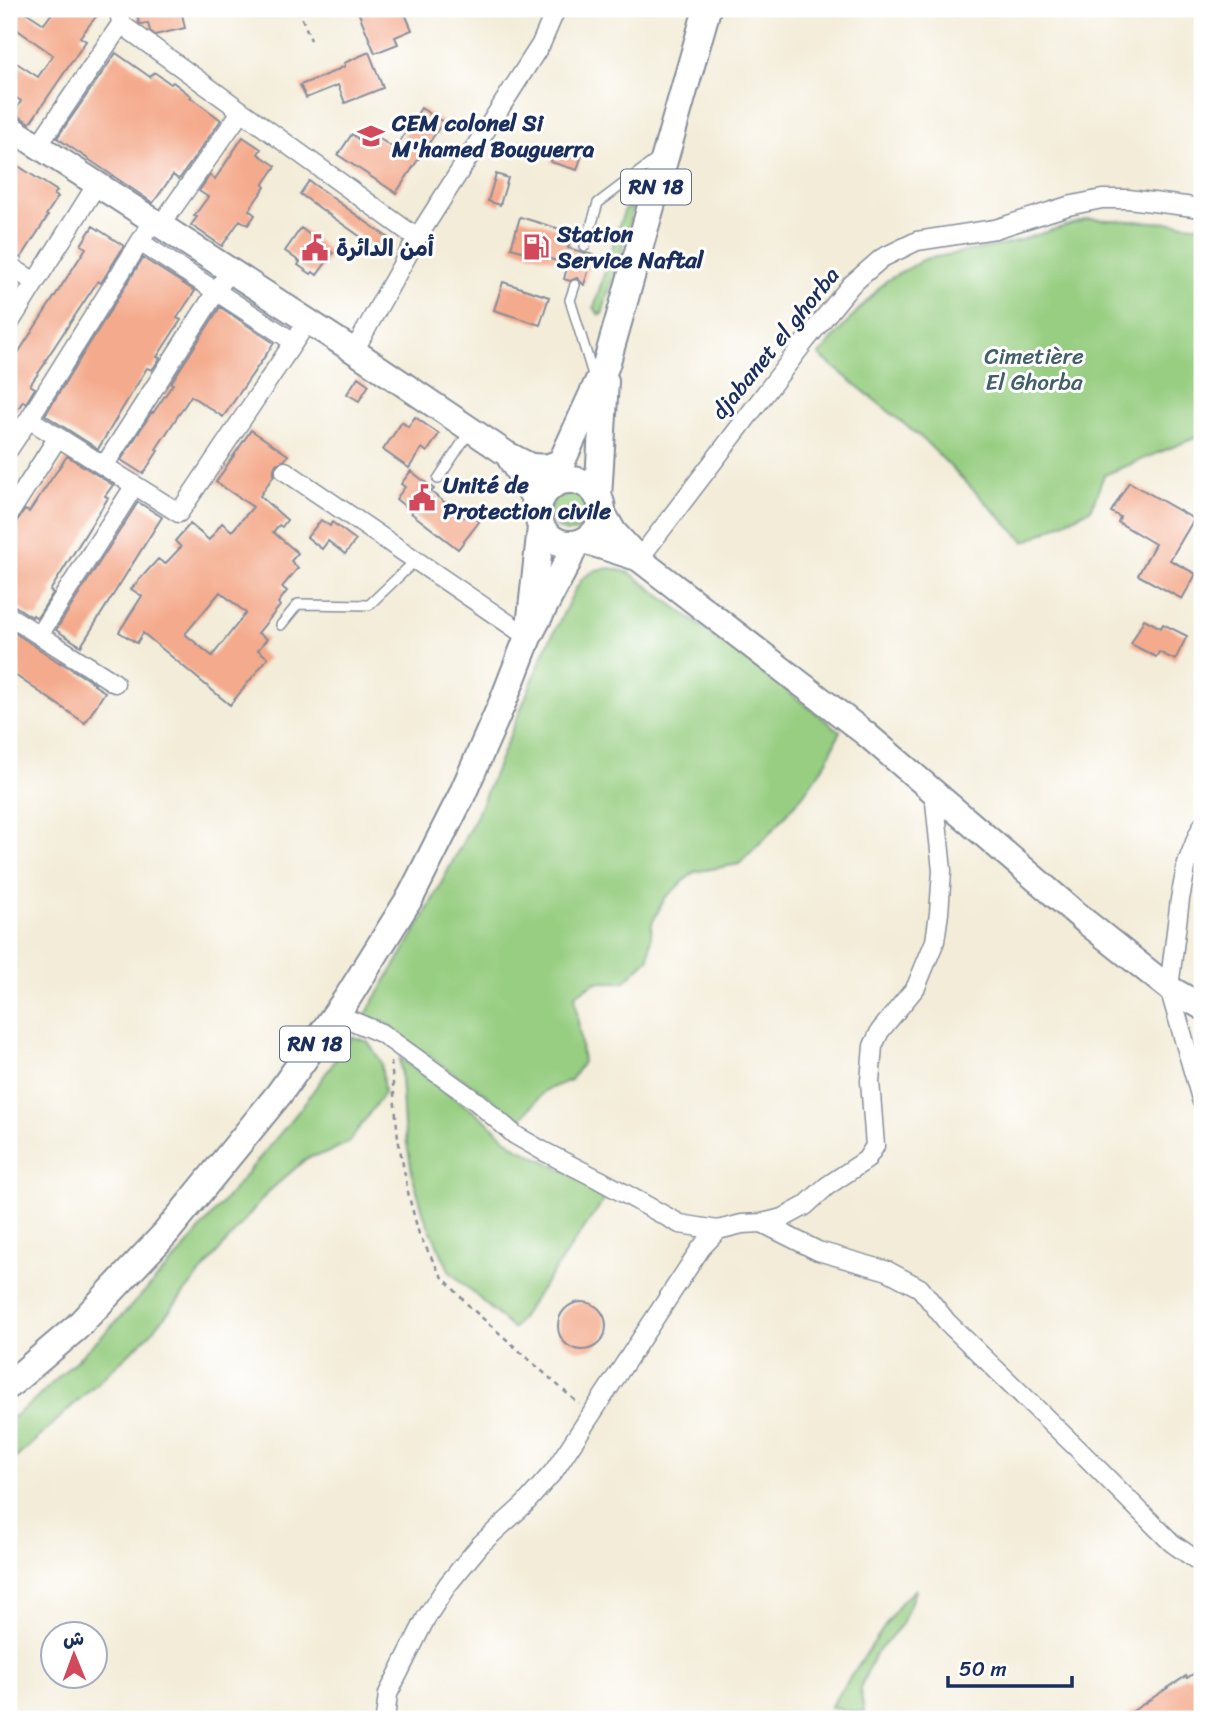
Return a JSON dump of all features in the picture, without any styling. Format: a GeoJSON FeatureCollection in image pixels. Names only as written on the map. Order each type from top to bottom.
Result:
{"type":"FeatureCollection","features":[{"type":"Feature","properties":{"kind":"main road","name":"RN 18"},"geometry":{"type":"LineString","coordinates":[[528,637],[550,487],[601,376],[706,9]]}},
{"type":"Feature","properties":{"kind":"main road"},"geometry":{"type":"LineString","coordinates":[[9,127],[354,351],[507,454],[550,487],[586,485],[600,504],[614,532],[639,559],[866,734],[1086,922],[1169,988],[1202,1007]]}},
{"type":"Feature","properties":{"kind":"main road","name":"RN 18"},"geometry":{"type":"LineString","coordinates":[[600,504],[601,376]]}},
{"type":"Feature","properties":{"kind":"main road"},"geometry":{"type":"LineString","coordinates":[[507,454],[550,487]]}},
{"type":"Feature","properties":{"kind":"main road"},"geometry":{"type":"LineString","coordinates":[[550,487],[547,535],[555,541],[565,544],[592,536],[601,520],[600,504]]}},
{"type":"Feature","properties":{"kind":"main road","name":"RN 18"},"geometry":{"type":"LineString","coordinates":[[9,1385],[77,1327],[165,1234],[279,1094],[337,1014],[417,884],[461,797],[528,637],[579,542]]}},
{"type":"Feature","properties":{"kind":"main road"},"geometry":{"type":"LineString","coordinates":[[579,542],[639,559]]}},
{"type":"Feature","properties":{"kind":"street"},"geometry":{"type":"LineString","coordinates":[[354,351],[417,238],[541,44],[556,9]]}},
{"type":"Feature","properties":{"kind":"street"},"geometry":{"type":"LineString","coordinates":[[38,146],[120,17],[241,112],[417,238]]}},
{"type":"Feature","properties":{"kind":"street"},"geometry":{"type":"LineString","coordinates":[[9,449],[140,242],[241,112]]}},
{"type":"Feature","properties":{"kind":"street"},"geometry":{"type":"LineString","coordinates":[[9,324],[97,184]]}},
{"type":"Feature","properties":{"kind":"street","name":"djabanet el ghorba"},"geometry":{"type":"LineString","coordinates":[[639,559],[806,340],[851,285],[882,258],[917,241],[995,229],[1068,206],[1102,199],[1128,199],[1202,208]]}},
{"type":"Feature","properties":{"kind":"street"},"geometry":{"type":"LineString","coordinates":[[140,242],[294,342]]}},
{"type":"Feature","properties":{"kind":"street"},"geometry":{"type":"LineString","coordinates":[[9,266],[35,282]]}},
{"type":"Feature","properties":{"kind":"street"},"geometry":{"type":"LineString","coordinates":[[104,466],[230,270]]}},
{"type":"Feature","properties":{"kind":"street"},"geometry":{"type":"LineString","coordinates":[[29,419],[179,513],[308,321]]}},
{"type":"Feature","properties":{"kind":"street"},"geometry":{"type":"LineString","coordinates":[[9,514],[58,437]]}},
{"type":"Feature","properties":{"kind":"street"},"geometry":{"type":"LineString","coordinates":[[285,471],[528,637]]}},
{"type":"Feature","properties":{"kind":"street"},"geometry":{"type":"LineString","coordinates":[[39,635],[135,485]]}},
{"type":"Feature","properties":{"kind":"street"},"geometry":{"type":"LineString","coordinates":[[9,616],[115,683]]}},
{"type":"Feature","properties":{"kind":"street"},"geometry":{"type":"LineString","coordinates":[[337,1014],[381,1033],[477,1102],[515,1135],[680,1224],[718,1230],[783,1218],[805,1206],[827,1186],[866,1160],[875,1146],[870,1081],[873,1046],[880,1031],[916,987],[935,941],[942,871],[934,792]]}},
{"type":"Feature","properties":{"kind":"street"},"geometry":{"type":"LineString","coordinates":[[1202,826],[1187,863],[1169,988],[1202,1102]]}},
{"type":"Feature","properties":{"kind":"street"},"geometry":{"type":"LineString","coordinates":[[762,1223],[818,1251],[888,1271],[920,1288],[947,1322],[1172,1543],[1202,1564]]}},
{"type":"Feature","properties":{"kind":"street"},"geometry":{"type":"LineString","coordinates":[[385,1719],[388,1694],[393,1682],[426,1618],[448,1584],[481,1544],[524,1505],[554,1471],[701,1248],[718,1230]]}},
{"type":"Feature","properties":{"kind":"lane"},"geometry":{"type":"LineString","coordinates":[[586,246],[598,203],[666,152]]}},
{"type":"Feature","properties":{"kind":"lane"},"geometry":{"type":"LineString","coordinates":[[575,285],[570,300],[601,376]]}},
{"type":"Feature","properties":{"kind":"lane"},"geometry":{"type":"LineString","coordinates":[[438,479],[471,430]]}},
{"type":"Feature","properties":{"kind":"lane"},"geometry":{"type":"LineString","coordinates":[[281,625],[298,604],[369,606],[416,560]]}},
{"type":"Feature","properties":{"kind":"path"},"geometry":{"type":"LineString","coordinates":[[298,9],[311,40]]}},
{"type":"Feature","properties":{"kind":"path"},"geometry":{"type":"LineString","coordinates":[[381,1033],[390,1050],[398,1138],[409,1197],[419,1234],[440,1274],[470,1307],[591,1415]]}},
{"type":"Feature","properties":{"kind":"green space"},"geometry":{"type":"Polygon","coordinates":[[[633,208],[628,228],[617,231],[625,209],[633,208]]]}},
{"type":"Feature","properties":{"kind":"green space","name":"Cimetière El Ghorba"},"geometry":{"type":"Polygon","coordinates":[[[1088,219],[1202,226],[1202,435],[1104,475],[1091,509],[1025,542],[924,440],[819,355],[886,281],[925,259],[1004,245],[1088,219]]]}},
{"type":"Feature","properties":{"kind":"green space"},"geometry":{"type":"Polygon","coordinates":[[[627,232],[602,314],[599,315],[594,307],[616,235],[627,232]]]}},
{"type":"Feature","properties":{"kind":"green space"},"geometry":{"type":"Polygon","coordinates":[[[570,492],[584,498],[590,512],[584,526],[570,532],[556,526],[550,512],[556,498],[570,492]]]}},
{"type":"Feature","properties":{"kind":"green space"},"geometry":{"type":"Polygon","coordinates":[[[611,568],[630,573],[840,731],[827,761],[803,795],[739,864],[694,872],[665,898],[652,923],[649,958],[624,982],[596,982],[575,995],[583,1062],[571,1080],[544,1091],[517,1124],[487,1095],[419,1050],[388,1024],[365,1016],[422,920],[477,815],[546,648],[575,590],[583,578],[596,570],[611,568]]]}},
{"type":"Feature","properties":{"kind":"green space"},"geometry":{"type":"Polygon","coordinates":[[[352,1037],[367,1041],[381,1061],[384,1093],[349,1142],[329,1152],[307,1158],[268,1192],[151,1333],[9,1464],[9,1420],[35,1400],[117,1321],[180,1254],[298,1112],[352,1037]]]}},
{"type":"Feature","properties":{"kind":"green space"},"geometry":{"type":"Polygon","coordinates":[[[400,1058],[484,1119],[514,1146],[609,1193],[513,1329],[450,1272],[425,1218],[413,1177],[404,1127],[400,1058]]]}},
{"type":"Feature","properties":{"kind":"green space"},"geometry":{"type":"Polygon","coordinates":[[[916,1589],[902,1624],[874,1656],[860,1688],[864,1712],[830,1707],[902,1601],[916,1589]]]}},
{"type":"Feature","properties":{"kind":"building"},"geometry":{"type":"Polygon","coordinates":[[[9,9],[21,9],[44,24],[55,9],[102,9],[80,37],[86,41],[30,123],[14,113],[21,101],[9,93],[9,58],[38,77],[53,55],[9,24],[9,9]]]}},
{"type":"Feature","properties":{"kind":"building"},"geometry":{"type":"Polygon","coordinates":[[[136,9],[181,9],[185,28],[155,35],[150,31],[148,23],[139,23],[136,9]]]}},
{"type":"Feature","properties":{"kind":"building"},"geometry":{"type":"Polygon","coordinates":[[[357,9],[403,9],[412,30],[395,37],[398,44],[375,53],[357,9]]]}},
{"type":"Feature","properties":{"kind":"building"},"geometry":{"type":"Polygon","coordinates":[[[369,52],[383,88],[345,103],[338,85],[306,98],[300,85],[333,72],[345,66],[344,63],[369,52]]]}},
{"type":"Feature","properties":{"kind":"building"},"geometry":{"type":"Polygon","coordinates":[[[116,53],[150,77],[154,72],[171,84],[173,82],[221,120],[180,178],[173,175],[153,203],[57,138],[116,53]]]}},
{"type":"Feature","properties":{"kind":"building"},"geometry":{"type":"Polygon","coordinates":[[[421,108],[443,122],[396,193],[338,155],[352,134],[358,139],[363,131],[395,149],[421,108]]]}},
{"type":"Feature","properties":{"kind":"building"},"geometry":{"type":"Polygon","coordinates":[[[243,137],[261,149],[258,154],[276,166],[249,210],[255,215],[248,225],[240,220],[222,246],[191,225],[197,217],[194,216],[208,197],[199,191],[210,175],[215,179],[243,137]]]}},
{"type":"Feature","properties":{"kind":"building"},"geometry":{"type":"Polygon","coordinates":[[[555,147],[582,155],[577,170],[551,162],[555,147]]]}},
{"type":"Feature","properties":{"kind":"building"},"geometry":{"type":"Polygon","coordinates":[[[9,160],[57,191],[54,195],[58,197],[21,258],[9,250],[9,160]]]}},
{"type":"Feature","properties":{"kind":"building"},"geometry":{"type":"Polygon","coordinates":[[[496,174],[508,178],[500,205],[488,201],[496,174]]]}},
{"type":"Feature","properties":{"kind":"building"},"geometry":{"type":"Polygon","coordinates":[[[309,181],[387,237],[378,249],[300,194],[309,181]]]}},
{"type":"Feature","properties":{"kind":"building"},"geometry":{"type":"Polygon","coordinates":[[[520,217],[573,233],[568,248],[593,255],[584,285],[577,278],[570,281],[564,279],[568,264],[511,248],[520,217]]]}},
{"type":"Feature","properties":{"kind":"building"},"geometry":{"type":"Polygon","coordinates":[[[93,226],[124,246],[45,361],[30,385],[35,388],[26,403],[23,401],[9,424],[9,367],[86,248],[81,245],[93,226]]]}},
{"type":"Feature","properties":{"kind":"building"},"geometry":{"type":"Polygon","coordinates":[[[301,228],[333,253],[317,275],[298,265],[300,262],[285,251],[301,228]]]}},
{"type":"Feature","properties":{"kind":"building"},"geometry":{"type":"Polygon","coordinates":[[[143,258],[195,291],[177,318],[181,320],[157,357],[160,358],[152,370],[147,368],[98,449],[45,415],[143,258]]]}},
{"type":"Feature","properties":{"kind":"building"},"geometry":{"type":"Polygon","coordinates":[[[503,282],[549,297],[540,325],[494,310],[503,282]]]}},
{"type":"Feature","properties":{"kind":"building"},"geometry":{"type":"Polygon","coordinates":[[[220,307],[274,343],[223,417],[191,396],[143,474],[121,460],[173,384],[171,383],[220,307]]]}},
{"type":"Feature","properties":{"kind":"building"},"geometry":{"type":"Polygon","coordinates":[[[358,377],[369,385],[359,401],[347,394],[358,377]]]}},
{"type":"Feature","properties":{"kind":"building"},"geometry":{"type":"Polygon","coordinates":[[[415,417],[439,434],[427,452],[422,448],[409,468],[383,450],[402,422],[408,427],[415,417]]]}},
{"type":"Feature","properties":{"kind":"building"},"geometry":{"type":"Polygon","coordinates":[[[251,430],[288,455],[285,460],[276,464],[274,475],[260,496],[287,520],[273,532],[298,553],[291,561],[298,568],[282,587],[287,591],[278,603],[280,606],[258,633],[267,639],[258,650],[268,658],[230,705],[143,633],[137,643],[119,632],[142,596],[131,589],[158,559],[165,564],[181,547],[175,541],[190,524],[209,540],[222,523],[232,531],[253,507],[216,482],[251,430]],[[220,592],[185,634],[212,656],[246,613],[220,592]]]}},
{"type":"Feature","properties":{"kind":"building"},"geometry":{"type":"Polygon","coordinates":[[[67,456],[113,485],[105,496],[108,498],[50,591],[53,593],[37,618],[33,615],[32,617],[9,605],[9,531],[25,510],[29,512],[67,456]]]}},
{"type":"Feature","properties":{"kind":"building"},"geometry":{"type":"Polygon","coordinates":[[[411,471],[434,489],[431,492],[464,517],[467,513],[479,522],[458,549],[396,499],[405,487],[401,484],[411,471]]]}},
{"type":"Feature","properties":{"kind":"building"},"geometry":{"type":"Polygon","coordinates":[[[1129,482],[1194,519],[1170,560],[1196,574],[1182,599],[1138,575],[1155,544],[1118,522],[1120,517],[1111,512],[1129,482]]]}},
{"type":"Feature","properties":{"kind":"building"},"geometry":{"type":"Polygon","coordinates":[[[138,502],[162,517],[81,646],[56,630],[138,502]]]}},
{"type":"Feature","properties":{"kind":"building"},"geometry":{"type":"Polygon","coordinates":[[[321,520],[330,526],[332,522],[356,540],[345,554],[328,541],[322,549],[307,537],[321,520]]]}},
{"type":"Feature","properties":{"kind":"building"},"geometry":{"type":"Polygon","coordinates":[[[1144,619],[1161,628],[1163,624],[1187,636],[1175,660],[1159,652],[1156,657],[1131,644],[1144,619]]]}},
{"type":"Feature","properties":{"kind":"building"},"geometry":{"type":"Polygon","coordinates":[[[9,629],[105,692],[85,723],[9,671],[9,629]]]}},
{"type":"Feature","properties":{"kind":"building"},"geometry":{"type":"Polygon","coordinates":[[[582,1302],[599,1309],[606,1326],[599,1343],[582,1350],[565,1343],[558,1326],[565,1309],[582,1302]]]}},
{"type":"Feature","properties":{"kind":"building"},"geometry":{"type":"Polygon","coordinates":[[[1202,1668],[1202,1715],[1196,1719],[1121,1719],[1186,1676],[1187,1678],[1202,1668]]]}},
{"type":"Feature","properties":{"kind":"place","name":"CEM colonel Si M'hamed Bouguerra"},"geometry":{"type":"Point","coordinates":[371,136]}},
{"type":"Feature","properties":{"kind":"place","name":"Station Service Naftal"},"geometry":{"type":"Point","coordinates":[536,247]}},
{"type":"Feature","properties":{"kind":"place","name":"أمن الدائرة"},"geometry":{"type":"Point","coordinates":[315,248]}},
{"type":"Feature","properties":{"kind":"place","name":"Unité de Protection civile"},"geometry":{"type":"Point","coordinates":[422,498]}}]}
